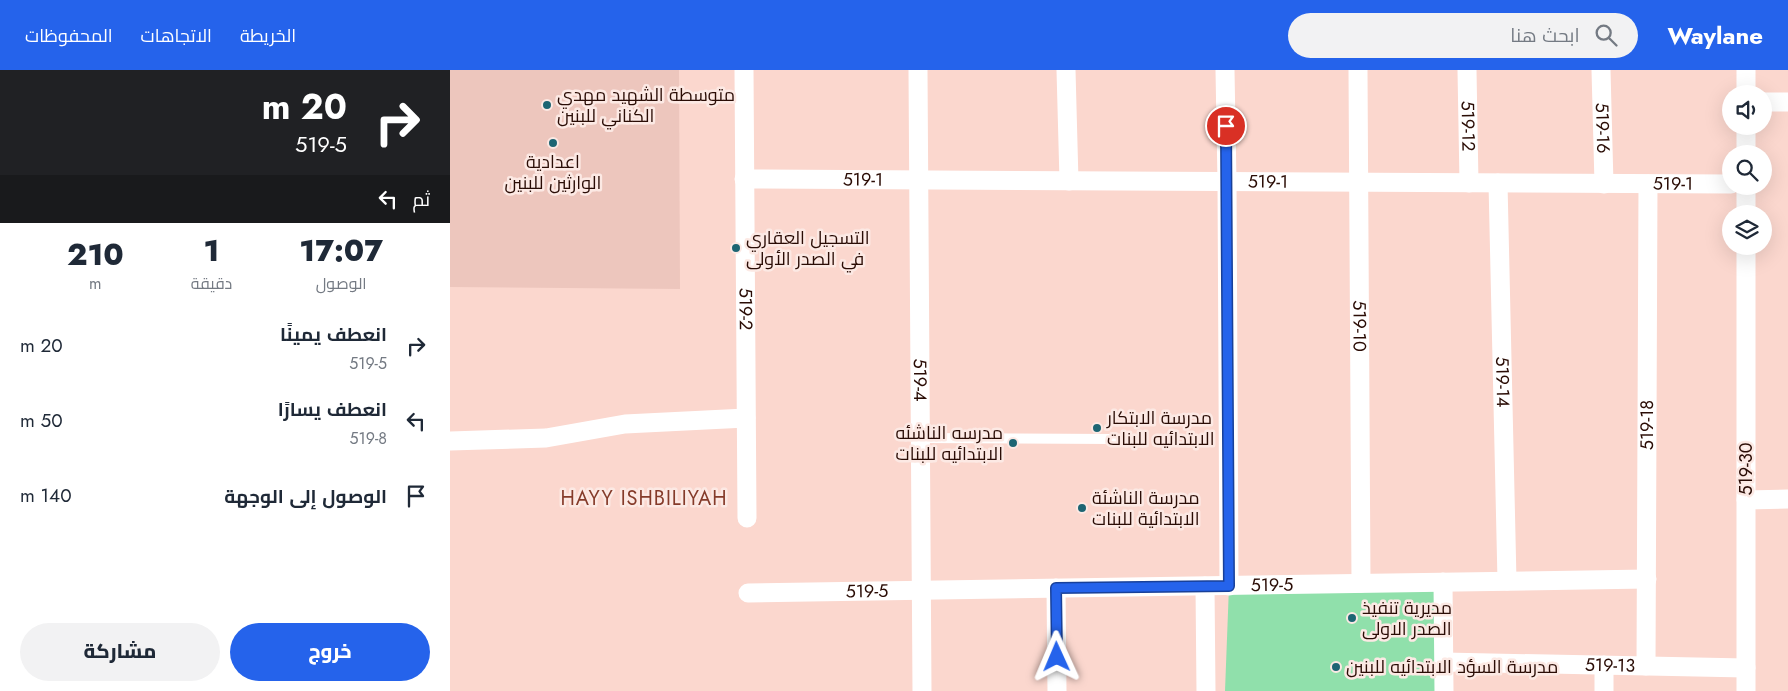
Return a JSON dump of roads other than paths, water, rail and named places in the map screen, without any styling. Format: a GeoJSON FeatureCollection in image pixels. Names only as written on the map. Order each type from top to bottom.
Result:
{"type":"FeatureCollection","features":[{"type":"Feature","properties":{"kind":"street","name":"519-2"},"geometry":{"type":"LineString","coordinates":[[744,70],[747,518]]}},
{"type":"Feature","properties":{"kind":"street","name":"519-4"},"geometry":{"type":"LineString","coordinates":[[918,70],[922,691]]}},
{"type":"Feature","properties":{"kind":"street"},"geometry":{"type":"LineString","coordinates":[[1066,70],[1069,181]]}},
{"type":"Feature","properties":{"kind":"street"},"geometry":{"type":"LineString","coordinates":[[1224,70],[1227,182],[1229,586]]}},
{"type":"Feature","properties":{"kind":"street","name":"519-10"},"geometry":{"type":"LineString","coordinates":[[1358,70],[1361,584]]}},
{"type":"Feature","properties":{"kind":"street","name":"519-12"},"geometry":{"type":"LineString","coordinates":[[1467,70],[1469,183]]}},
{"type":"Feature","properties":{"kind":"street","name":"519-16"},"geometry":{"type":"LineString","coordinates":[[1601,70],[1604,184]]}},
{"type":"Feature","properties":{"kind":"street"},"geometry":{"type":"LineString","coordinates":[[1746,70],[1746,85]]}},
{"type":"Feature","properties":{"kind":"street"},"geometry":{"type":"LineString","coordinates":[[1772,102],[1788,102]]}},
{"type":"Feature","properties":{"kind":"street","name":"519-1"},"geometry":{"type":"LineString","coordinates":[[744,179],[1722,184]]}},
{"type":"Feature","properties":{"kind":"street","name":"519-14"},"geometry":{"type":"LineString","coordinates":[[1498,183],[1506,581]]}},
{"type":"Feature","properties":{"kind":"street","name":"519-18"},"geometry":{"type":"LineString","coordinates":[[1646,666],[1648,184]]}},
{"type":"Feature","properties":{"kind":"street","name":"519-30"},"geometry":{"type":"LineString","coordinates":[[1746,255],[1746,691]]}},
{"type":"Feature","properties":{"kind":"street"},"geometry":{"type":"LineString","coordinates":[[450,441],[546,438],[625,424],[746,418]]}},
{"type":"Feature","properties":{"kind":"street"},"geometry":{"type":"LineString","coordinates":[[1746,500],[1788,499]]}},
{"type":"Feature","properties":{"kind":"street","name":"519-5"},"geometry":{"type":"LineString","coordinates":[[748,593],[1647,579]]}},
{"type":"Feature","properties":{"kind":"street"},"geometry":{"type":"LineString","coordinates":[[1443,582],[1444,691]]}},
{"type":"Feature","properties":{"kind":"street"},"geometry":{"type":"LineString","coordinates":[[1206,586],[1206,691]]}},
{"type":"Feature","properties":{"kind":"street"},"geometry":{"type":"LineString","coordinates":[[1056,588],[1057,691]]}},
{"type":"Feature","properties":{"kind":"street","name":"519-13"},"geometry":{"type":"LineString","coordinates":[[1444,662],[1746,668]]}},
{"type":"Feature","properties":{"kind":"street"},"geometry":{"type":"LineString","coordinates":[[1604,666],[1604,691]]}},
{"type":"Feature","properties":{"kind":"lane"},"geometry":{"type":"LineString","coordinates":[[920,438],[1114,439]]}},
{"type":"Feature","properties":{"kind":"place","name":"متوسطة الشهيد مهدي الكناني للبنين"},"geometry":{"type":"Point","coordinates":[547,105]}},
{"type":"Feature","properties":{"kind":"place","name":"اعدادية الوارثين للبنين"},"geometry":{"type":"Point","coordinates":[553,143]}},
{"type":"Feature","properties":{"kind":"place","name":"التسجيل العقاري في الصدر الأولى"},"geometry":{"type":"Point","coordinates":[736,248]}},
{"type":"Feature","properties":{"kind":"place","name":"مدرسة الابتكار الابتدائيه للبنات"},"geometry":{"type":"Point","coordinates":[1097,428]}},
{"type":"Feature","properties":{"kind":"place","name":"مدرسه الناشئه الابتدائيه للبنات"},"geometry":{"type":"Point","coordinates":[1013,443]}},
{"type":"Feature","properties":{"kind":"place","name":"مدرسة الناشئة الابتدائية للبنات"},"geometry":{"type":"Point","coordinates":[1082,508]}},
{"type":"Feature","properties":{"kind":"place","name":"مديرية تنفيذ الصدر الاولى"},"geometry":{"type":"Point","coordinates":[1352,618]}},
{"type":"Feature","properties":{"kind":"place","name":"مدرسة السؤد الابتدائيه للبنين"},"geometry":{"type":"Point","coordinates":[1336,667]}},
{"type":"Feature","properties":{"kind":"district","name":"HAYY ISHBILIYAH"},"geometry":{"type":"Point","coordinates":[644,498]}}]}
